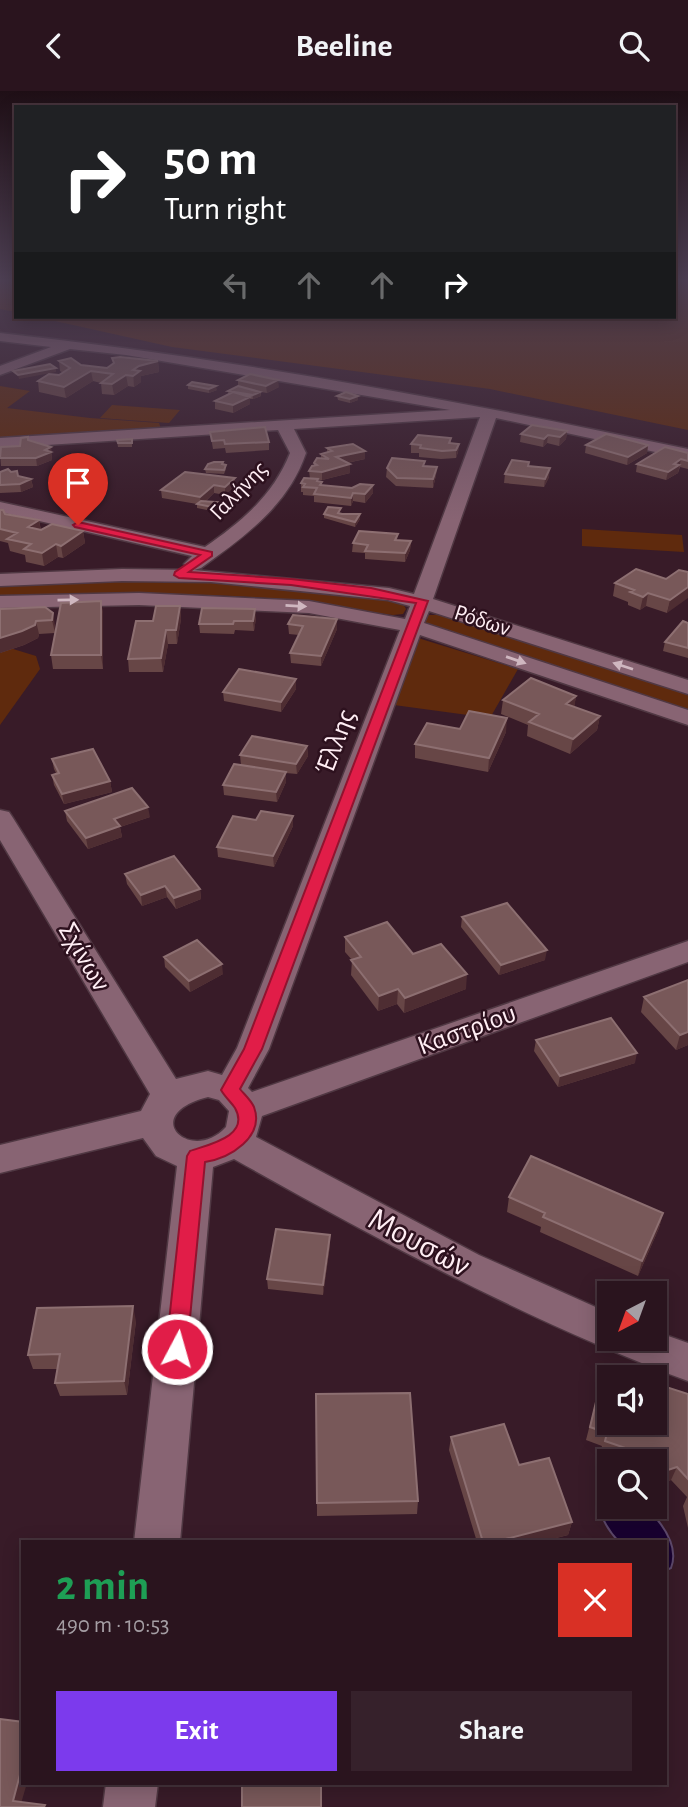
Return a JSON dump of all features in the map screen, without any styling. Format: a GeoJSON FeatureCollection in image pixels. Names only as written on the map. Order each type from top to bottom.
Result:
{"type":"FeatureCollection","features":[{"type":"Feature","properties":{"kind":"street"},"geometry":{"type":"LineString","coordinates":[[0,371],[28,360]]}},
{"type":"Feature","properties":{"kind":"street"},"geometry":{"type":"LineString","coordinates":[[175,360],[490,412],[688,454]]}},
{"type":"Feature","properties":{"kind":"street"},"geometry":{"type":"LineString","coordinates":[[0,443],[490,412]]}},
{"type":"Feature","properties":{"kind":"street","name":"Έλλης"},"geometry":{"type":"LineString","coordinates":[[237,1114],[253,1049],[422,601],[490,412]]}},
{"type":"Feature","properties":{"kind":"street","name":"Γαλήνης"},"geometry":{"type":"LineString","coordinates":[[179,575],[261,511],[278,493],[295,466],[298,453],[283,424]]}},
{"type":"Feature","properties":{"kind":"street"},"geometry":{"type":"LineString","coordinates":[[0,507],[208,554]]}},
{"type":"Feature","properties":{"kind":"street","name":"Ρόδων"},"geometry":{"type":"LineString","coordinates":[[0,580],[179,575],[291,582],[422,601],[688,687]]}},
{"type":"Feature","properties":{"kind":"street","name":"Ρόδων"},"geometry":{"type":"LineString","coordinates":[[0,602],[139,599],[309,607],[411,626],[688,718]]}},
{"type":"Feature","properties":{"kind":"street","name":"Σχίνων"},"geometry":{"type":"LineString","coordinates":[[0,818],[161,1109]]}},
{"type":"Feature","properties":{"kind":"street","name":"Καστρίου"},"geometry":{"type":"LineString","coordinates":[[237,1114],[688,951]]}},
{"type":"Feature","properties":{"kind":"street"},"geometry":{"type":"LineString","coordinates":[[0,1159],[161,1109],[187,1086],[208,1084],[237,1114],[216,1153],[196,1156],[175,1151],[160,1140],[161,1109]]}},
{"type":"Feature","properties":{"kind":"street","name":"Μουσών"},"geometry":{"type":"LineString","coordinates":[[237,1114],[387,1227],[528,1299],[597,1327]]}},
{"type":"Feature","properties":{"kind":"street"},"geometry":{"type":"LineString","coordinates":[[157,1540],[196,1156]]}},
{"type":"Feature","properties":{"kind":"street"},"geometry":{"type":"LineString","coordinates":[[658,1351],[688,1362]]}},
{"type":"Feature","properties":{"kind":"street"},"geometry":{"type":"LineString","coordinates":[[130,1807],[132,1785]]}},
{"type":"Feature","properties":{"kind":"shaded area"},"geometry":{"type":"Polygon","coordinates":[[[271,360],[688,360],[688,430],[490,389],[271,360]]]}},
{"type":"Feature","properties":{"kind":"shaded area"},"geometry":{"type":"Polygon","coordinates":[[[0,386],[30,391],[7,408],[159,423],[162,431],[0,441],[0,386]]]}},
{"type":"Feature","properties":{"kind":"shaded area"},"geometry":{"type":"Polygon","coordinates":[[[112,405],[180,410],[169,423],[100,418],[112,405]]]}},
{"type":"Feature","properties":{"kind":"shaded area"},"geometry":{"type":"Polygon","coordinates":[[[582,529],[682,535],[684,552],[582,546],[582,529]]]}},
{"type":"Feature","properties":{"kind":"shaded area"},"geometry":{"type":"Polygon","coordinates":[[[204,580],[389,598],[403,604],[406,609],[403,614],[393,615],[288,600],[216,595],[144,594],[0,599],[0,585],[204,580]]]}},
{"type":"Feature","properties":{"kind":"shaded area"},"geometry":{"type":"Polygon","coordinates":[[[429,615],[443,615],[688,694],[688,712],[431,627],[423,621],[429,615]]]}},
{"type":"Feature","properties":{"kind":"shaded area"},"geometry":{"type":"Polygon","coordinates":[[[418,638],[518,669],[490,718],[394,705],[418,638]]]}},
{"type":"Feature","properties":{"kind":"shaded area"},"geometry":{"type":"Polygon","coordinates":[[[0,645],[36,656],[40,669],[0,725],[0,645]]]}},
{"type":"Feature","properties":{"kind":"shaded area"},"geometry":{"type":"Polygon","coordinates":[[[603,1519],[656,1519],[668,1534],[671,1543],[671,1568],[667,1570],[667,1540],[617,1540],[603,1519]]]}},
{"type":"Feature","properties":{"kind":"building"},"geometry":{"type":"Polygon","coordinates":[[[63,360],[107,368],[114,363],[113,360],[158,361],[139,366],[133,370],[140,371],[133,376],[126,375],[112,384],[101,383],[113,374],[91,371],[64,387],[38,381],[49,374],[59,375],[70,368],[59,361],[63,360]]]}},
{"type":"Feature","properties":{"kind":"building"},"geometry":{"type":"Polygon","coordinates":[[[50,364],[56,368],[18,375],[13,371],[50,364]]]}},
{"type":"Feature","properties":{"kind":"building"},"geometry":{"type":"Polygon","coordinates":[[[250,374],[278,380],[266,386],[238,380],[250,374]]]}},
{"type":"Feature","properties":{"kind":"building"},"geometry":{"type":"Polygon","coordinates":[[[192,382],[216,386],[209,389],[188,385],[192,382]]]}},
{"type":"Feature","properties":{"kind":"building"},"geometry":{"type":"Polygon","coordinates":[[[238,386],[260,392],[253,395],[228,391],[238,386]]]}},
{"type":"Feature","properties":{"kind":"building"},"geometry":{"type":"Polygon","coordinates":[[[233,392],[250,397],[233,405],[215,401],[233,392]]]}},
{"type":"Feature","properties":{"kind":"building"},"geometry":{"type":"Polygon","coordinates":[[[346,392],[358,396],[350,399],[337,396],[346,392]]]}},
{"type":"Feature","properties":{"kind":"building"},"geometry":{"type":"Polygon","coordinates":[[[532,425],[567,431],[560,437],[548,435],[544,439],[521,434],[532,425]]]}},
{"type":"Feature","properties":{"kind":"building"},"geometry":{"type":"Polygon","coordinates":[[[265,427],[269,442],[225,444],[224,440],[212,441],[210,432],[265,427]]]}},
{"type":"Feature","properties":{"kind":"building"},"geometry":{"type":"Polygon","coordinates":[[[606,434],[648,445],[628,457],[586,445],[606,434]]]}},
{"type":"Feature","properties":{"kind":"building"},"geometry":{"type":"Polygon","coordinates":[[[418,435],[451,438],[449,443],[459,444],[456,450],[420,448],[421,445],[411,444],[418,435]]]}},
{"type":"Feature","properties":{"kind":"building"},"geometry":{"type":"Polygon","coordinates":[[[28,437],[28,440],[51,447],[45,450],[51,452],[36,458],[0,458],[1,447],[20,446],[21,438],[28,437]]]}},
{"type":"Feature","properties":{"kind":"building"},"geometry":{"type":"Polygon","coordinates":[[[132,439],[132,443],[118,443],[117,440],[132,439]]]}},
{"type":"Feature","properties":{"kind":"building"},"geometry":{"type":"Polygon","coordinates":[[[353,444],[365,451],[336,457],[350,464],[322,472],[309,471],[312,466],[317,465],[314,463],[317,458],[329,459],[321,454],[332,451],[327,448],[353,444]]]}},
{"type":"Feature","properties":{"kind":"building"},"geometry":{"type":"Polygon","coordinates":[[[665,447],[688,453],[688,461],[681,459],[674,464],[679,465],[668,472],[637,464],[665,447]]]}},
{"type":"Feature","properties":{"kind":"building"},"geometry":{"type":"Polygon","coordinates":[[[392,458],[425,461],[423,466],[437,467],[433,479],[397,478],[387,468],[392,458]]]}},
{"type":"Feature","properties":{"kind":"building"},"geometry":{"type":"Polygon","coordinates":[[[512,460],[529,462],[528,466],[550,468],[545,479],[505,474],[512,460]]]}},
{"type":"Feature","properties":{"kind":"building"},"geometry":{"type":"Polygon","coordinates":[[[223,462],[222,464],[226,465],[224,470],[205,469],[208,464],[223,462]]]}},
{"type":"Feature","properties":{"kind":"building"},"geometry":{"type":"Polygon","coordinates":[[[8,469],[11,472],[17,471],[18,476],[31,479],[20,484],[0,485],[0,472],[8,469]]]}},
{"type":"Feature","properties":{"kind":"building"},"geometry":{"type":"Polygon","coordinates":[[[185,472],[235,478],[225,487],[214,485],[200,497],[161,490],[185,472]]]}},
{"type":"Feature","properties":{"kind":"building"},"geometry":{"type":"Polygon","coordinates":[[[304,478],[318,479],[317,481],[322,482],[320,485],[352,488],[360,484],[373,485],[365,494],[353,493],[351,498],[314,494],[317,488],[303,487],[305,484],[301,483],[304,478]]]}},
{"type":"Feature","properties":{"kind":"building"},"geometry":{"type":"Polygon","coordinates":[[[201,501],[217,502],[212,507],[197,504],[201,501]]]}},
{"type":"Feature","properties":{"kind":"building"},"geometry":{"type":"Polygon","coordinates":[[[328,507],[341,508],[338,513],[342,514],[360,514],[355,522],[324,514],[328,507]]]}},
{"type":"Feature","properties":{"kind":"building"},"geometry":{"type":"Polygon","coordinates":[[[0,510],[5,514],[39,520],[28,527],[41,530],[52,524],[83,531],[61,546],[56,544],[42,553],[24,549],[31,544],[7,539],[17,533],[0,529],[0,510]]]}},
{"type":"Feature","properties":{"kind":"building"},"geometry":{"type":"Polygon","coordinates":[[[359,531],[398,534],[395,540],[411,541],[405,553],[365,551],[368,545],[353,543],[359,531]]]}},
{"type":"Feature","properties":{"kind":"building"},"geometry":{"type":"Polygon","coordinates":[[[636,569],[666,579],[679,570],[688,572],[688,587],[670,600],[648,593],[643,597],[630,592],[634,590],[615,583],[636,569]]]}},
{"type":"Feature","properties":{"kind":"building"},"geometry":{"type":"Polygon","coordinates":[[[101,601],[101,655],[51,655],[61,603],[101,601]]]}},
{"type":"Feature","properties":{"kind":"building"},"geometry":{"type":"Polygon","coordinates":[[[156,606],[180,606],[176,630],[166,630],[161,658],[128,659],[136,621],[153,621],[156,606]]]}},
{"type":"Feature","properties":{"kind":"building"},"geometry":{"type":"Polygon","coordinates":[[[45,607],[53,613],[52,620],[36,621],[35,625],[0,638],[0,609],[45,607]]]}},
{"type":"Feature","properties":{"kind":"building"},"geometry":{"type":"Polygon","coordinates":[[[202,608],[255,609],[253,621],[199,624],[202,608]]]}},
{"type":"Feature","properties":{"kind":"building"},"geometry":{"type":"Polygon","coordinates":[[[293,615],[337,619],[321,656],[290,653],[303,626],[288,624],[293,615]]]}},
{"type":"Feature","properties":{"kind":"building"},"geometry":{"type":"Polygon","coordinates":[[[683,621],[688,623],[688,648],[665,642],[683,621]]]}},
{"type":"Feature","properties":{"kind":"building"},"geometry":{"type":"Polygon","coordinates":[[[239,669],[296,679],[281,702],[223,692],[239,669]]]}},
{"type":"Feature","properties":{"kind":"building"},"geometry":{"type":"Polygon","coordinates":[[[531,678],[576,696],[566,704],[600,716],[573,739],[529,722],[539,714],[503,700],[531,678]]]}},
{"type":"Feature","properties":{"kind":"building"},"geometry":{"type":"Polygon","coordinates":[[[469,711],[507,718],[489,758],[415,744],[427,723],[460,729],[469,711]]]}},
{"type":"Feature","properties":{"kind":"building"},"geometry":{"type":"Polygon","coordinates":[[[252,736],[307,746],[296,764],[240,755],[252,736]]]}},
{"type":"Feature","properties":{"kind":"building"},"geometry":{"type":"Polygon","coordinates":[[[93,749],[110,781],[62,794],[52,775],[59,773],[52,759],[93,749]]]}},
{"type":"Feature","properties":{"kind":"building"},"geometry":{"type":"Polygon","coordinates":[[[234,764],[286,772],[276,792],[223,785],[234,764]]]}},
{"type":"Feature","properties":{"kind":"building"},"geometry":{"type":"Polygon","coordinates":[[[132,788],[148,807],[114,819],[120,826],[86,838],[65,811],[132,788]]]}},
{"type":"Feature","properties":{"kind":"building"},"geometry":{"type":"Polygon","coordinates":[[[261,811],[293,816],[273,856],[217,847],[233,816],[256,820],[261,811]]]}},
{"type":"Feature","properties":{"kind":"building"},"geometry":{"type":"Polygon","coordinates":[[[174,856],[200,889],[174,898],[165,886],[141,895],[125,874],[174,856]]]}},
{"type":"Feature","properties":{"kind":"building"},"geometry":{"type":"Polygon","coordinates":[[[507,903],[547,950],[501,965],[462,917],[507,903]]]}},
{"type":"Feature","properties":{"kind":"building"},"geometry":{"type":"Polygon","coordinates":[[[387,922],[413,954],[441,944],[467,974],[405,998],[398,989],[379,996],[351,960],[361,957],[345,937],[387,922]]]}},
{"type":"Feature","properties":{"kind":"building"},"geometry":{"type":"Polygon","coordinates":[[[197,940],[222,964],[189,981],[164,957],[197,940]]]}},
{"type":"Feature","properties":{"kind":"building"},"geometry":{"type":"Polygon","coordinates":[[[688,980],[688,1032],[680,1035],[644,997],[688,980]]]}},
{"type":"Feature","properties":{"kind":"building"},"geometry":{"type":"Polygon","coordinates":[[[611,1018],[637,1053],[560,1076],[536,1040],[611,1018]]]}},
{"type":"Feature","properties":{"kind":"building"},"geometry":{"type":"Polygon","coordinates":[[[531,1156],[663,1213],[642,1261],[543,1217],[545,1213],[509,1197],[531,1156]]]}},
{"type":"Feature","properties":{"kind":"building"},"geometry":{"type":"Polygon","coordinates":[[[276,1229],[330,1235],[323,1285],[267,1279],[276,1229]]]}},
{"type":"Feature","properties":{"kind":"building"},"geometry":{"type":"Polygon","coordinates":[[[133,1306],[124,1381],[55,1383],[60,1354],[28,1355],[37,1308],[133,1306]]]}},
{"type":"Feature","properties":{"kind":"building"},"geometry":{"type":"Polygon","coordinates":[[[667,1387],[688,1394],[688,1479],[677,1467],[667,1470],[667,1449],[628,1449],[605,1441],[606,1435],[667,1435],[667,1387]]]}},
{"type":"Feature","properties":{"kind":"building"},"geometry":{"type":"Polygon","coordinates":[[[410,1393],[418,1501],[317,1503],[316,1394],[410,1393]]]}},
{"type":"Feature","properties":{"kind":"building"},"geometry":{"type":"Polygon","coordinates":[[[597,1398],[597,1429],[590,1427],[597,1398]]]}},
{"type":"Feature","properties":{"kind":"building"},"geometry":{"type":"Polygon","coordinates":[[[504,1424],[519,1465],[549,1458],[572,1522],[502,1540],[482,1540],[451,1437],[504,1424]]]}},
{"type":"Feature","properties":{"kind":"building"},"geometry":{"type":"Polygon","coordinates":[[[0,1719],[21,1722],[21,1771],[13,1801],[45,1805],[0,1807],[0,1719]]]}},
{"type":"Feature","properties":{"kind":"building"},"geometry":{"type":"Polygon","coordinates":[[[242,1785],[321,1785],[321,1807],[242,1807],[242,1785]]]}},
{"type":"Feature","properties":{"kind":"route"},"geometry":{"type":"LineString","coordinates":[[78,525],[208,554],[179,575],[291,582],[389,594],[422,601],[253,1049],[230,1090],[246,1108],[245,1127],[234,1142],[216,1153],[196,1156],[177,1349]]}}]}
